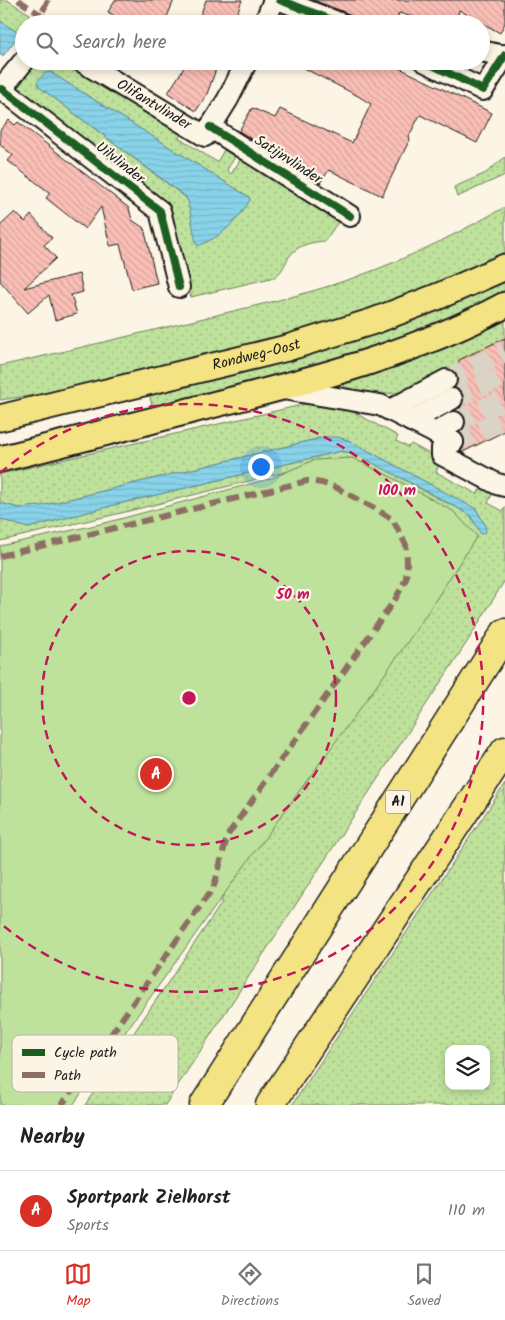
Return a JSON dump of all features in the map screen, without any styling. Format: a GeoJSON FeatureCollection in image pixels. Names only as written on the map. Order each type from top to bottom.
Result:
{"type":"FeatureCollection","features":[{"type":"Feature","properties":{"kind":"highway","name":"A1"},"geometry":{"type":"LineString","coordinates":[[204,1105],[505,633]]}},
{"type":"Feature","properties":{"kind":"highway"},"geometry":{"type":"LineString","coordinates":[[270,1105],[505,750]]}},
{"type":"Feature","properties":{"kind":"main road","name":"Rondweg-Oost"},"geometry":{"type":"LineString","coordinates":[[0,418],[287,348],[374,321],[439,296],[505,267]]}},
{"type":"Feature","properties":{"kind":"main road"},"geometry":{"type":"LineString","coordinates":[[0,459],[343,370],[417,346],[505,305]]}},
{"type":"Feature","properties":{"kind":"street"},"geometry":{"type":"LineString","coordinates":[[268,15],[274,0]]}},
{"type":"Feature","properties":{"kind":"street"},"geometry":{"type":"LineString","coordinates":[[280,0],[319,15]]}},
{"type":"Feature","properties":{"kind":"street"},"geometry":{"type":"LineString","coordinates":[[442,70],[483,90],[504,55],[490,53]]}},
{"type":"Feature","properties":{"kind":"street"},"geometry":{"type":"LineString","coordinates":[[1,90],[17,70]]}},
{"type":"Feature","properties":{"kind":"street","name":"Olifantvlinder"},"geometry":{"type":"LineString","coordinates":[[96,70],[205,136],[228,99],[242,70]]}},
{"type":"Feature","properties":{"kind":"street","name":"Uilvlinder"},"geometry":{"type":"LineString","coordinates":[[1,90],[160,211],[179,287]]}},
{"type":"Feature","properties":{"kind":"street","name":"Satijnvlinder"},"geometry":{"type":"LineString","coordinates":[[210,127],[350,216]]}},
{"type":"Feature","properties":{"kind":"street"},"geometry":{"type":"LineString","coordinates":[[279,388],[380,405],[454,442],[442,448],[442,455],[496,484],[505,486]]}},
{"type":"Feature","properties":{"kind":"street"},"geometry":{"type":"LineString","coordinates":[[390,410],[449,390],[411,421]]}},
{"type":"Feature","properties":{"kind":"street"},"geometry":{"type":"LineString","coordinates":[[435,433],[454,422]]}},
{"type":"Feature","properties":{"kind":"green space"},"geometry":{"type":"Polygon","coordinates":[[[0,0],[7,0],[30,14],[15,15],[15,31],[0,21],[0,0]]]}},
{"type":"Feature","properties":{"kind":"green space"},"geometry":{"type":"Polygon","coordinates":[[[28,70],[83,70],[182,132],[179,138],[217,162],[224,150],[235,157],[227,170],[231,174],[240,160],[340,219],[325,241],[305,245],[292,253],[282,270],[275,277],[191,297],[168,205],[164,206],[19,90],[21,79],[28,70]],[[50,72],[38,82],[38,86],[188,201],[250,200],[249,197],[50,72]]]}},
{"type":"Feature","properties":{"kind":"green space"},"geometry":{"type":"Polygon","coordinates":[[[505,157],[505,175],[457,197],[454,187],[486,173],[505,157]]]}},
{"type":"Feature","properties":{"kind":"green space"},"geometry":{"type":"Polygon","coordinates":[[[505,207],[505,253],[480,266],[343,321],[70,390],[0,400],[0,366],[299,295],[332,285],[377,269],[421,250],[505,207]]]}},
{"type":"Feature","properties":{"kind":"green space"},"geometry":{"type":"Polygon","coordinates":[[[505,278],[505,292],[462,315],[349,358],[153,410],[149,393],[505,278]]]}},
{"type":"Feature","properties":{"kind":"green space"},"geometry":{"type":"Polygon","coordinates":[[[505,316],[505,342],[413,388],[388,394],[345,390],[342,381],[505,316]]]}},
{"type":"Feature","properties":{"kind":"green space"},"geometry":{"type":"Polygon","coordinates":[[[319,401],[346,408],[398,436],[396,441],[408,447],[411,444],[441,460],[436,472],[477,494],[484,484],[493,492],[488,503],[503,511],[505,507],[505,580],[469,639],[178,1085],[178,1035],[132,1035],[221,904],[231,860],[293,470],[0,541],[0,519],[28,528],[118,504],[341,451],[356,454],[372,462],[470,515],[475,523],[485,525],[476,509],[348,440],[325,437],[41,506],[19,508],[0,503],[0,474],[319,401]]]}},
{"type":"Feature","properties":{"kind":"green space"},"geometry":{"type":"Polygon","coordinates":[[[352,458],[453,511],[477,536],[418,627],[375,688],[123,1035],[12,1035],[12,1092],[82,1092],[73,1105],[0,1105],[0,546],[105,523],[272,478],[314,460],[352,458]]]}},
{"type":"Feature","properties":{"kind":"green space"},"geometry":{"type":"Polygon","coordinates":[[[505,784],[505,1105],[292,1105],[505,784]]]}},
{"type":"Feature","properties":{"kind":"green space"},"geometry":{"type":"Polygon","coordinates":[[[94,1092],[173,1092],[165,1105],[85,1105],[94,1092]]]}},
{"type":"Feature","properties":{"kind":"water"},"geometry":{"type":"Polygon","coordinates":[[[0,21],[15,31],[15,40],[3,56],[0,54],[0,21]]]}},
{"type":"Feature","properties":{"kind":"water"},"geometry":{"type":"Polygon","coordinates":[[[50,72],[249,197],[250,200],[245,208],[222,233],[198,246],[186,197],[38,86],[37,82],[45,73],[50,72]]]}},
{"type":"Feature","properties":{"kind":"water"},"geometry":{"type":"Polygon","coordinates":[[[325,437],[337,437],[348,440],[476,509],[485,525],[486,532],[481,534],[470,515],[454,506],[356,454],[341,451],[118,504],[28,528],[0,519],[0,503],[19,508],[41,506],[325,437]]]}},
{"type":"Feature","properties":{"kind":"building"},"geometry":{"type":"Polygon","coordinates":[[[115,0],[174,0],[168,15],[113,15],[108,12],[115,0]]]}},
{"type":"Feature","properties":{"kind":"building"},"geometry":{"type":"Polygon","coordinates":[[[206,0],[242,0],[236,15],[200,15],[206,0]]]}},
{"type":"Feature","properties":{"kind":"building"},"geometry":{"type":"Polygon","coordinates":[[[313,0],[505,0],[505,23],[500,33],[490,27],[490,15],[468,15],[459,10],[458,15],[406,15],[399,13],[398,15],[350,15],[313,0]]]}},
{"type":"Feature","properties":{"kind":"building"},"geometry":{"type":"Polygon","coordinates":[[[182,70],[216,70],[207,94],[196,111],[168,93],[182,70]]]}},
{"type":"Feature","properties":{"kind":"building"},"geometry":{"type":"Polygon","coordinates":[[[307,70],[404,70],[492,113],[477,143],[420,115],[382,196],[329,170],[320,183],[239,131],[252,108],[275,118],[280,109],[352,143],[371,104],[307,70]]]}},
{"type":"Feature","properties":{"kind":"building"},"geometry":{"type":"Polygon","coordinates":[[[9,120],[15,125],[18,122],[129,208],[132,220],[144,228],[157,283],[132,289],[120,244],[110,246],[101,207],[85,229],[46,198],[50,193],[8,161],[13,155],[0,145],[0,130],[9,120]]]}},
{"type":"Feature","properties":{"kind":"building"},"geometry":{"type":"Polygon","coordinates":[[[15,212],[25,222],[31,215],[52,238],[44,245],[56,258],[24,288],[79,274],[83,292],[71,295],[77,314],[55,320],[49,295],[28,313],[0,281],[0,226],[15,212]]]}},
{"type":"Feature","properties":{"kind":"building"},"geometry":{"type":"Polygon","coordinates":[[[505,338],[505,431],[463,452],[460,451],[464,447],[465,441],[460,432],[466,422],[464,416],[459,411],[464,399],[459,390],[459,360],[505,338]]]}},
{"type":"Feature","properties":{"kind":"tunnel"},"geometry":{"type":"LineString","coordinates":[[446,380],[505,352]]}},
{"type":"Feature","properties":{"kind":"tunnel"},"geometry":{"type":"LineString","coordinates":[[452,399],[505,375]]}},
{"type":"Feature","properties":{"kind":"tunnel"},"geometry":{"type":"LineString","coordinates":[[454,422],[505,400]]}},
{"type":"Feature","properties":{"kind":"tunnel"},"geometry":{"type":"LineString","coordinates":[[453,442],[505,420]]}},
{"type":"Feature","properties":{"kind":"marked path"},"geometry":{"type":"LineString","coordinates":[[18,0],[41,15]]}},
{"type":"Feature","properties":{"kind":"marked path"},"geometry":{"type":"LineString","coordinates":[[41,15],[48,0]]}},
{"type":"Feature","properties":{"kind":"marked path"},"geometry":{"type":"LineString","coordinates":[[0,556],[307,481],[337,488],[378,510],[393,520],[406,545],[406,579],[396,598],[229,833],[213,888],[111,1035]]}},
{"type":"Feature","properties":{"kind":"marked path"},"geometry":{"type":"LineString","coordinates":[[62,1105],[71,1092]]}},
{"type":"Feature","properties":{"kind":"cycle path"},"geometry":{"type":"LineString","coordinates":[[280,0],[319,15]]}},
{"type":"Feature","properties":{"kind":"cycle path"},"geometry":{"type":"LineString","coordinates":[[442,70],[483,90],[505,55]]}},
{"type":"Feature","properties":{"kind":"cycle path"},"geometry":{"type":"LineString","coordinates":[[2,89],[160,211],[179,287]]}},
{"type":"Feature","properties":{"kind":"cycle path"},"geometry":{"type":"LineString","coordinates":[[210,127],[350,216]]}},
{"type":"Feature","properties":{"kind":"place","name":"Sportpark Zielhorst"},"geometry":{"type":"Point","coordinates":[156,774]}}]}
